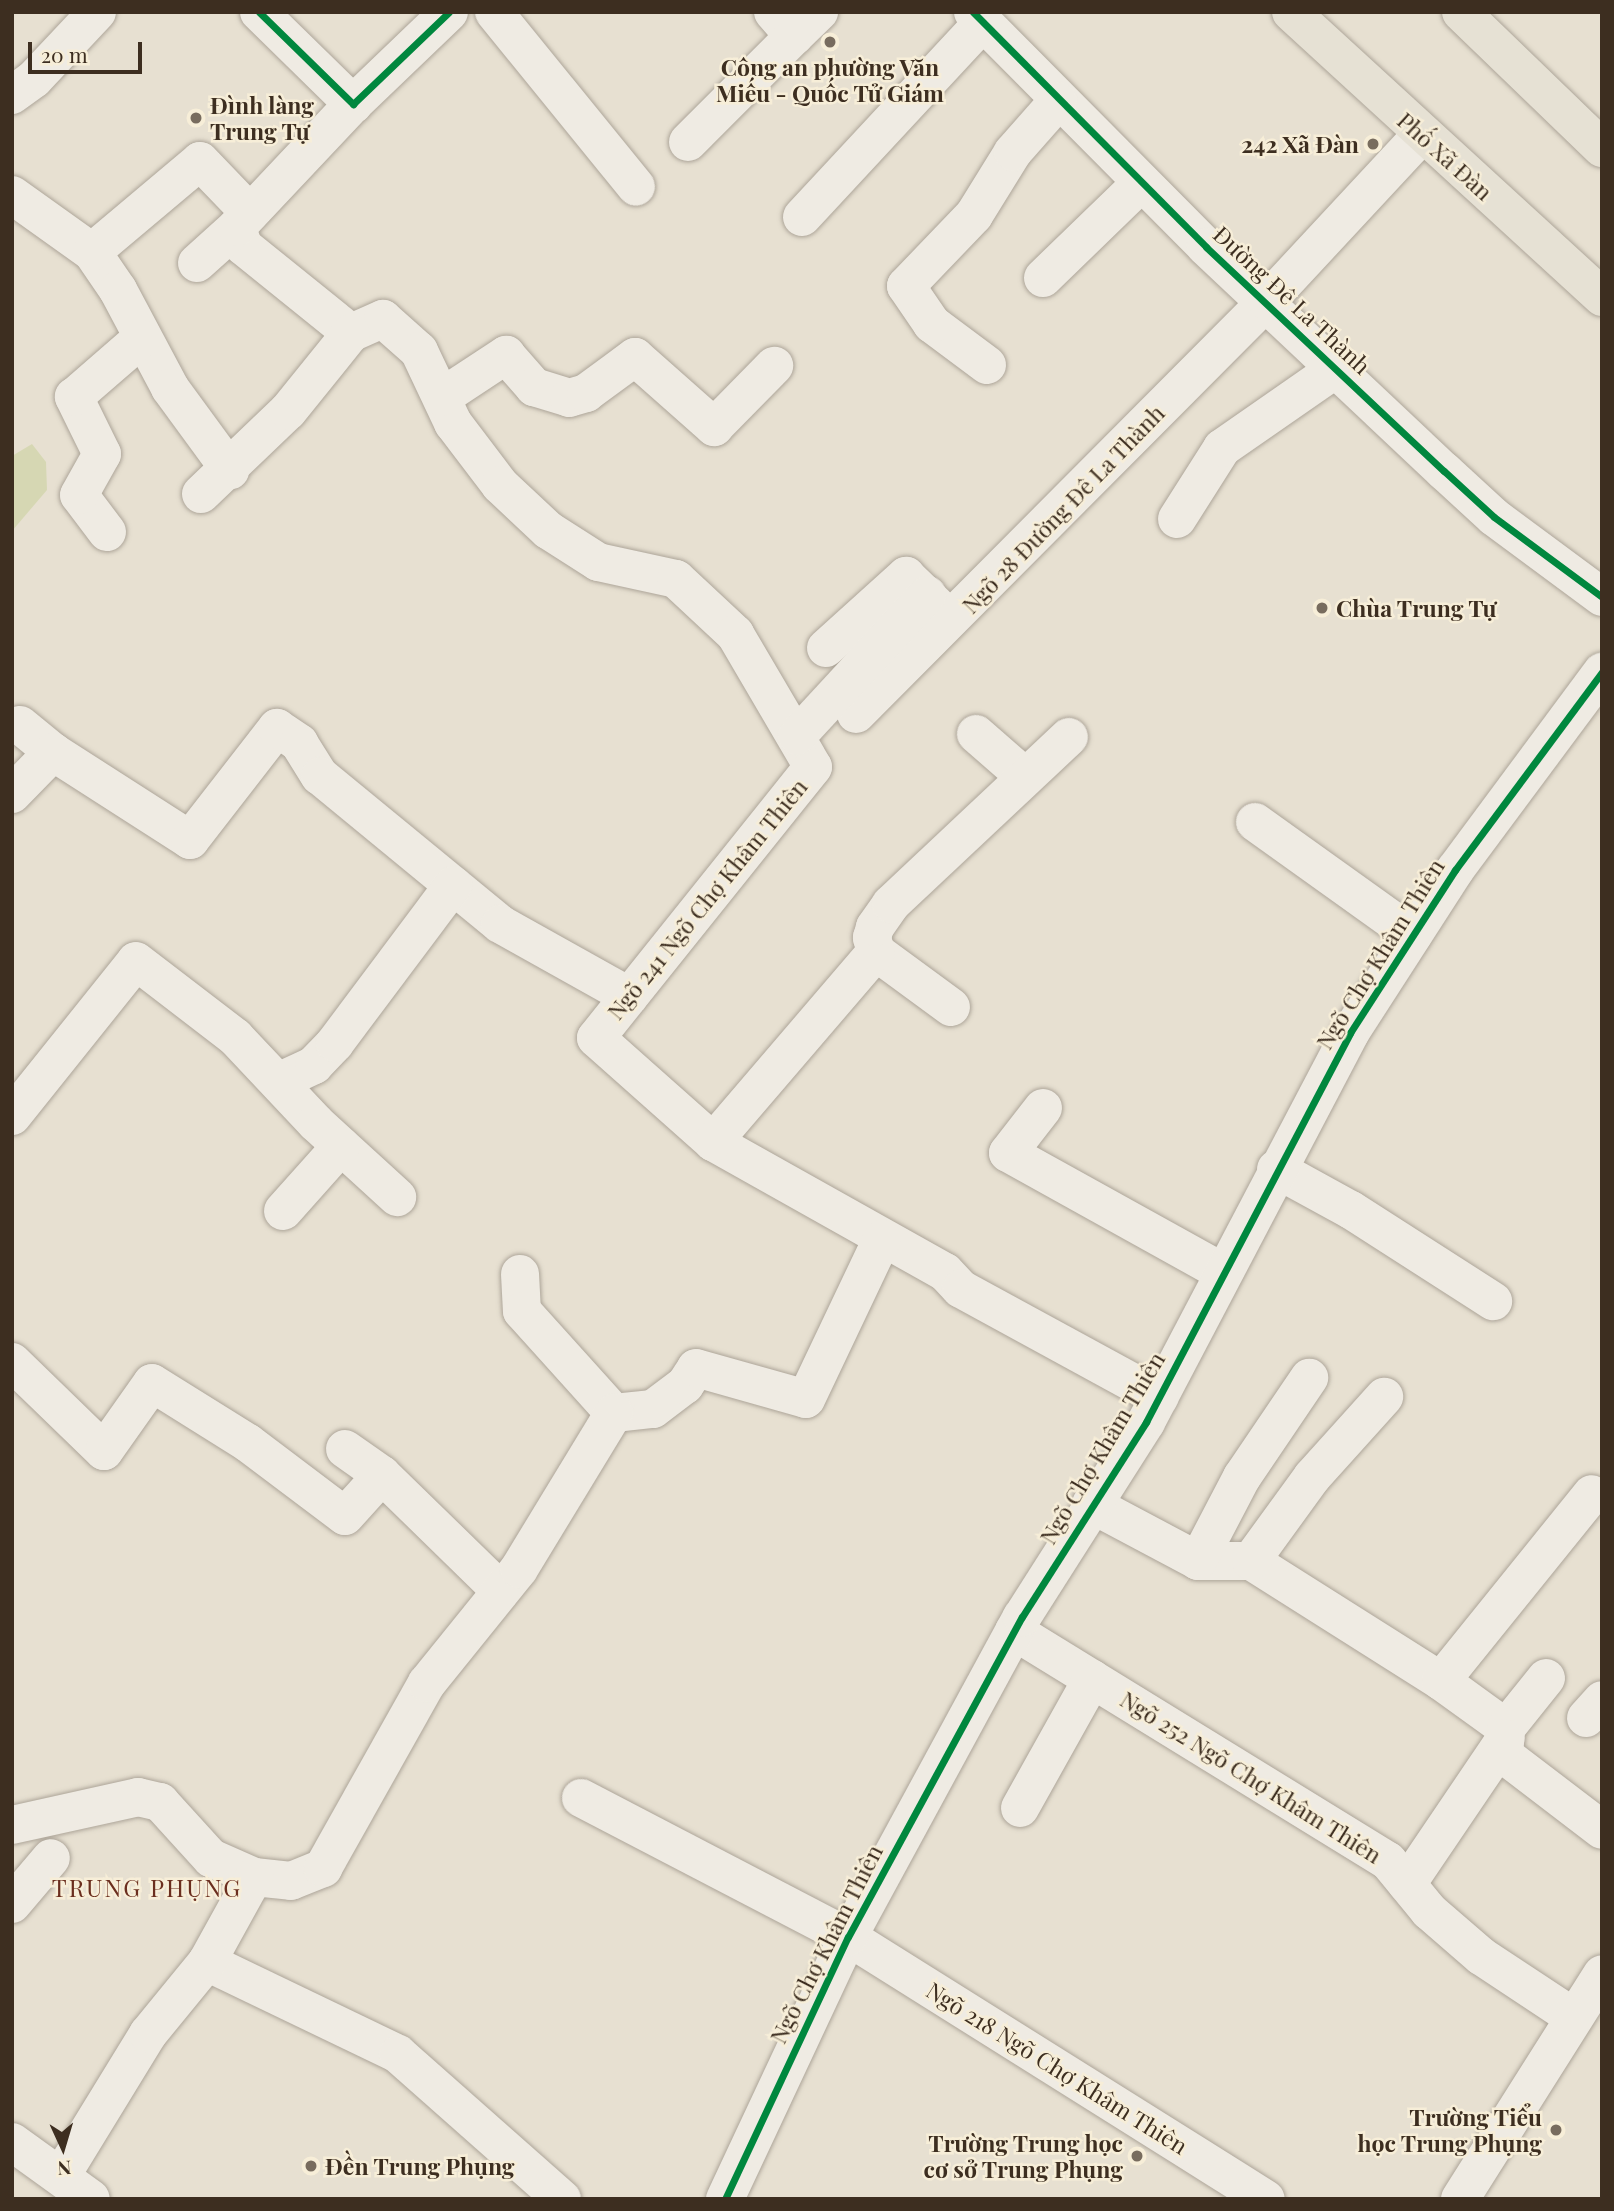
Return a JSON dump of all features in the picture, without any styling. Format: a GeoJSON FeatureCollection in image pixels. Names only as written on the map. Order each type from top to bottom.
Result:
{"type":"FeatureCollection","features":[{"type":"Feature","properties":{"kind":"main road","name":"Phố Xã Đàn"},"geometry":{"type":"LineString","coordinates":[[1291,12],[1421,135],[1602,297]]}},
{"type":"Feature","properties":{"kind":"main road"},"geometry":{"type":"LineString","coordinates":[[1461,12],[1602,148]]}},
{"type":"Feature","properties":{"kind":"street"},"geometry":{"type":"LineString","coordinates":[[12,95],[34,79],[97,12]]}},
{"type":"Feature","properties":{"kind":"street"},"geometry":{"type":"LineString","coordinates":[[260,12],[353,104]]}},
{"type":"Feature","properties":{"kind":"street"},"geometry":{"type":"LineString","coordinates":[[197,263],[244,220],[353,104],[449,12]]}},
{"type":"Feature","properties":{"kind":"street"},"geometry":{"type":"LineString","coordinates":[[494,12],[636,187]]}},
{"type":"Feature","properties":{"kind":"street"},"geometry":{"type":"LineString","coordinates":[[802,217],[978,17]]}},
{"type":"Feature","properties":{"kind":"street","name":"Đường Đê La Thành"},"geometry":{"type":"LineString","coordinates":[[978,17],[1141,183],[1494,517],[1602,597]]}},
{"type":"Feature","properties":{"kind":"street"},"geometry":{"type":"LineString","coordinates":[[688,142],[795,20]]}},
{"type":"Feature","properties":{"kind":"street"},"geometry":{"type":"LineString","coordinates":[[987,365],[932,324],[906,286],[974,215],[1013,152],[1058,101]]}},
{"type":"Feature","properties":{"kind":"street","name":"Ngõ 28 Đường Đê La Thành"},"geometry":{"type":"LineString","coordinates":[[856,714],[940,608],[1267,301],[1421,135]]}},
{"type":"Feature","properties":{"kind":"street"},"geometry":{"type":"LineString","coordinates":[[92,252],[200,161],[244,220],[243,246],[351,333]]}},
{"type":"Feature","properties":{"kind":"street"},"geometry":{"type":"LineString","coordinates":[[1043,278],[1141,183]]}},
{"type":"Feature","properties":{"kind":"street"},"geometry":{"type":"LineString","coordinates":[[12,195],[92,252],[170,388],[230,470]]}},
{"type":"Feature","properties":{"kind":"street","name":"Ngõ 241 Ngõ Chợ Khâm Thiên"},"geometry":{"type":"LineString","coordinates":[[201,494],[230,470],[288,411],[351,333],[383,319],[419,351],[453,423],[500,485],[548,530],[598,562],[676,579],[735,634],[813,766],[596,1038],[713,1142],[945,1272],[961,1289],[1159,1397]]}},
{"type":"Feature","properties":{"kind":"street"},"geometry":{"type":"LineString","coordinates":[[107,532],[79,495],[102,454],[74,397],[141,339]]}},
{"type":"Feature","properties":{"kind":"street"},"geometry":{"type":"LineString","coordinates":[[442,397],[506,355],[534,387],[569,398],[586,393],[635,356],[714,427],[774,366]]}},
{"type":"Feature","properties":{"kind":"street"},"geometry":{"type":"LineString","coordinates":[[1177,519],[1222,448],[1337,368]]}},
{"type":"Feature","properties":{"kind":"street"},"geometry":{"type":"LineString","coordinates":[[797,736],[940,608],[906,576],[826,648]]}},
{"type":"Feature","properties":{"kind":"street","name":"Ngõ Chợ Khâm Thiên"},"geometry":{"type":"LineString","coordinates":[[725,2199],[848,1937],[1014,1631],[1159,1397],[1350,1032],[1455,870],[1602,672]]}},
{"type":"Feature","properties":{"kind":"street"},"geometry":{"type":"LineString","coordinates":[[20,725],[53,752],[190,840],[276,728],[299,743],[320,776],[500,924],[629,996]]}},
{"type":"Feature","properties":{"kind":"street"},"geometry":{"type":"LineString","coordinates":[[976,734],[1023,775]]}},
{"type":"Feature","properties":{"kind":"street"},"geometry":{"type":"LineString","coordinates":[[951,1007],[876,952],[872,938],[875,927],[891,904],[1023,775],[1069,737]]}},
{"type":"Feature","properties":{"kind":"street"},"geometry":{"type":"LineString","coordinates":[[12,794],[53,752]]}},
{"type":"Feature","properties":{"kind":"street"},"geometry":{"type":"LineString","coordinates":[[1255,822],[1413,934]]}},
{"type":"Feature","properties":{"kind":"street"},"geometry":{"type":"LineString","coordinates":[[278,1082],[314,1065],[335,1044],[453,885]]}},
{"type":"Feature","properties":{"kind":"street"},"geometry":{"type":"LineString","coordinates":[[713,1142],[876,952]]}},
{"type":"Feature","properties":{"kind":"street"},"geometry":{"type":"LineString","coordinates":[[12,1116],[136,961],[235,1037],[341,1146],[397,1197]]}},
{"type":"Feature","properties":{"kind":"street"},"geometry":{"type":"LineString","coordinates":[[1043,1108],[1007,1153],[1223,1272]]}},
{"type":"Feature","properties":{"kind":"street"},"geometry":{"type":"LineString","coordinates":[[283,1211],[341,1146]]}},
{"type":"Feature","properties":{"kind":"street"},"geometry":{"type":"LineString","coordinates":[[1276,1169],[1351,1210],[1493,1301]]}},
{"type":"Feature","properties":{"kind":"street"},"geometry":{"type":"LineString","coordinates":[[614,1413],[653,1409],[685,1385],[696,1368],[806,1399],[882,1239]]}},
{"type":"Feature","properties":{"kind":"street"},"geometry":{"type":"LineString","coordinates":[[520,1274],[522,1311],[614,1413]]}},
{"type":"Feature","properties":{"kind":"street"},"geometry":{"type":"LineString","coordinates":[[12,1362],[104,1451],[152,1382],[248,1443],[345,1516],[382,1475]]}},
{"type":"Feature","properties":{"kind":"street"},"geometry":{"type":"LineString","coordinates":[[1198,1561],[1242,1477],[1309,1378]]}},
{"type":"Feature","properties":{"kind":"street"},"geometry":{"type":"LineString","coordinates":[[1251,1561],[1312,1477],[1384,1397]]}},
{"type":"Feature","properties":{"kind":"street"},"geometry":{"type":"LineString","coordinates":[[12,1825],[138,1797],[160,1802],[211,1858],[254,1877],[291,1881],[323,1868],[427,1683],[501,1591],[614,1413]]}},
{"type":"Feature","properties":{"kind":"street"},"geometry":{"type":"LineString","coordinates":[[345,1449],[382,1475],[501,1591]]}},
{"type":"Feature","properties":{"kind":"street"},"geometry":{"type":"LineString","coordinates":[[1441,1681],[1592,1494]]}},
{"type":"Feature","properties":{"kind":"street"},"geometry":{"type":"LineString","coordinates":[[1091,1504],[1198,1561],[1251,1561],[1441,1681],[1506,1733]]}},
{"type":"Feature","properties":{"kind":"street","name":"Ngõ 252 Ngõ Chợ Khâm Thiên"},"geometry":{"type":"LineString","coordinates":[[1014,1631],[1388,1861],[1429,1910],[1481,1956],[1573,2017]]}},
{"type":"Feature","properties":{"kind":"street"},"geometry":{"type":"LineString","coordinates":[[1407,1884],[1506,1733],[1546,1678]]}},
{"type":"Feature","properties":{"kind":"street"},"geometry":{"type":"LineString","coordinates":[[1020,1808],[1092,1679]]}},
{"type":"Feature","properties":{"kind":"street"},"geometry":{"type":"LineString","coordinates":[[1506,1733],[1504,1755],[1602,1830]]}},
{"type":"Feature","properties":{"kind":"street","name":"Ngõ 218 Ngõ Chợ Khâm Thiên"},"geometry":{"type":"LineString","coordinates":[[581,1798],[848,1937],[1266,2199]]}},
{"type":"Feature","properties":{"kind":"street"},"geometry":{"type":"LineString","coordinates":[[12,1904],[51,1858]]}},
{"type":"Feature","properties":{"kind":"street"},"geometry":{"type":"LineString","coordinates":[[61,2176],[148,2034],[207,1962],[254,1877]]}},
{"type":"Feature","properties":{"kind":"street"},"geometry":{"type":"LineString","coordinates":[[207,1962],[398,2054],[562,2199]]}},
{"type":"Feature","properties":{"kind":"street"},"geometry":{"type":"LineString","coordinates":[[1460,2199],[1602,1974]]}},
{"type":"Feature","properties":{"kind":"street"},"geometry":{"type":"LineString","coordinates":[[12,2142],[91,2199]]}},
{"type":"Feature","properties":{"kind":"green space"},"geometry":{"type":"Polygon","coordinates":[[[32,444],[46,462],[47,490],[12,531],[12,456],[32,444]]]}},
{"type":"Feature","properties":{"kind":"cycle path"},"geometry":{"type":"LineString","coordinates":[[259,12],[353,104],[449,12]]}},
{"type":"Feature","properties":{"kind":"cycle path"},"geometry":{"type":"LineString","coordinates":[[973,12],[1206,247],[1444,471],[1494,517],[1602,597]]}},
{"type":"Feature","properties":{"kind":"cycle path"},"geometry":{"type":"LineString","coordinates":[[725,2199],[848,1937],[1022,1617],[1146,1422],[1350,1033],[1455,870],[1602,672]]}},
{"type":"Feature","properties":{"kind":"place","name":"Công an phường Văn Miếu - Quốc Tử Giám"},"geometry":{"type":"Point","coordinates":[830,42]}},
{"type":"Feature","properties":{"kind":"place","name":"Đình làng Trung Tự"},"geometry":{"type":"Point","coordinates":[196,118]}},
{"type":"Feature","properties":{"kind":"place","name":"242 Xã Đàn"},"geometry":{"type":"Point","coordinates":[1373,144]}},
{"type":"Feature","properties":{"kind":"place","name":"Chùa Trung Tự"},"geometry":{"type":"Point","coordinates":[1322,608]}},
{"type":"Feature","properties":{"kind":"place","name":"Trường Tiểu học Trung Phụng"},"geometry":{"type":"Point","coordinates":[1556,2130]}},
{"type":"Feature","properties":{"kind":"place","name":"Trường Trung học cơ sở Trung Phụng"},"geometry":{"type":"Point","coordinates":[1137,2156]}},
{"type":"Feature","properties":{"kind":"place","name":"Đền Trung Phụng"},"geometry":{"type":"Point","coordinates":[311,2166]}},
{"type":"Feature","properties":{"kind":"district","name":"TRUNG PHỤNG"},"geometry":{"type":"Point","coordinates":[147,1888]}}]}
